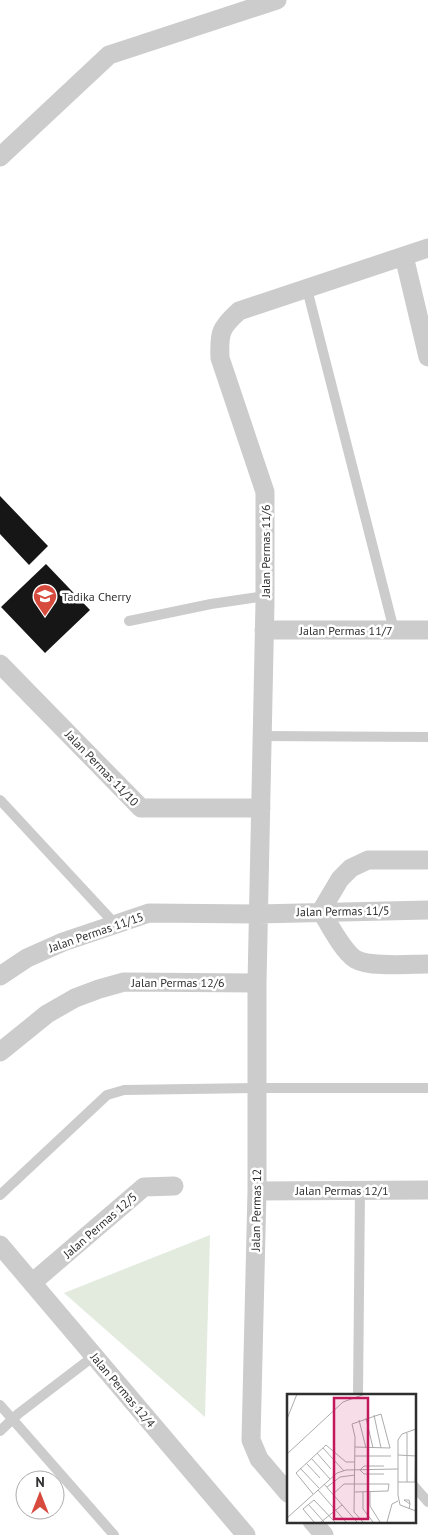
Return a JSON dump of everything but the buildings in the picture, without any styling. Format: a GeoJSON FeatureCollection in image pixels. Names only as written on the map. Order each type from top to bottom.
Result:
{"type":"FeatureCollection","features":[{"type":"Feature","properties":{"kind":"street"},"geometry":{"type":"LineString","coordinates":[[0,157],[109,56],[277,0]]}},
{"type":"Feature","properties":{"kind":"street","name":"Jalan Permas 11/6"},"geometry":{"type":"LineString","coordinates":[[258,914],[265,596],[265,492],[220,358],[219,343],[221,330],[239,312],[428,248]]}},
{"type":"Feature","properties":{"kind":"street"},"geometry":{"type":"LineString","coordinates":[[404,256],[428,357]]}},
{"type":"Feature","properties":{"kind":"street","name":"Jalan Permas 11/7"},"geometry":{"type":"LineString","coordinates":[[264,630],[428,630]]}},
{"type":"Feature","properties":{"kind":"street","name":"Jalan Permas 11/10"},"geometry":{"type":"LineString","coordinates":[[0,664],[141,808],[261,808]]}},
{"type":"Feature","properties":{"kind":"street"},"geometry":{"type":"LineString","coordinates":[[428,860],[368,860],[351,868],[340,879],[321,911],[342,945],[355,959],[375,964],[428,964]]}},
{"type":"Feature","properties":{"kind":"street","name":"Jalan Permas 11/5"},"geometry":{"type":"LineString","coordinates":[[258,914],[321,911],[428,910]]}},
{"type":"Feature","properties":{"kind":"street","name":"Jalan Permas 11/15"},"geometry":{"type":"LineString","coordinates":[[0,976],[27,958],[63,942],[150,914],[258,914]]}},
{"type":"Feature","properties":{"kind":"street","name":"Jalan Permas 12"},"geometry":{"type":"LineString","coordinates":[[258,914],[257,1191],[251,1440],[259,1459],[287,1492]]}},
{"type":"Feature","properties":{"kind":"street","name":"Jalan Permas 12/6"},"geometry":{"type":"LineString","coordinates":[[0,1052],[47,1014],[74,998],[124,982],[257,983]]}},
{"type":"Feature","properties":{"kind":"street","name":"Jalan Permas 12/5"},"geometry":{"type":"LineString","coordinates":[[33,1282],[144,1187],[174,1186]]}},
{"type":"Feature","properties":{"kind":"street","name":"Jalan Permas 12/1"},"geometry":{"type":"LineString","coordinates":[[257,1191],[428,1190]]}},
{"type":"Feature","properties":{"kind":"street","name":"Jalan Permas 12/4"},"geometry":{"type":"LineString","coordinates":[[0,1245],[246,1535]]}},
{"type":"Feature","properties":{"kind":"street"},"geometry":{"type":"LineString","coordinates":[[313,1522],[324,1535]]}},
{"type":"Feature","properties":{"kind":"lane"},"geometry":{"type":"LineString","coordinates":[[306,289],[394,630]]}},
{"type":"Feature","properties":{"kind":"lane"},"geometry":{"type":"LineString","coordinates":[[129,621],[211,604],[265,596]]}},
{"type":"Feature","properties":{"kind":"lane"},"geometry":{"type":"LineString","coordinates":[[262,736],[428,737]]}},
{"type":"Feature","properties":{"kind":"lane"},"geometry":{"type":"LineString","coordinates":[[0,800],[116,925]]}},
{"type":"Feature","properties":{"kind":"lane"},"geometry":{"type":"LineString","coordinates":[[0,1195],[107,1095],[124,1090],[428,1088]]}},
{"type":"Feature","properties":{"kind":"lane"},"geometry":{"type":"LineString","coordinates":[[358,1394],[360,1190]]}},
{"type":"Feature","properties":{"kind":"lane"},"geometry":{"type":"LineString","coordinates":[[0,1431],[94,1356]]}},
{"type":"Feature","properties":{"kind":"lane"},"geometry":{"type":"LineString","coordinates":[[0,1405],[114,1535]]}},
{"type":"Feature","properties":{"kind":"lane"},"geometry":{"type":"LineString","coordinates":[[416,1488],[428,1502]]}},
{"type":"Feature","properties":{"kind":"shaded area"},"geometry":{"type":"Polygon","coordinates":[[[210,1235],[205,1417],[64,1293],[210,1235]]]}},
{"type":"Feature","properties":{"kind":"place","name":"Tadika Cherry"},"geometry":{"type":"Point","coordinates":[45,617]}}]}
